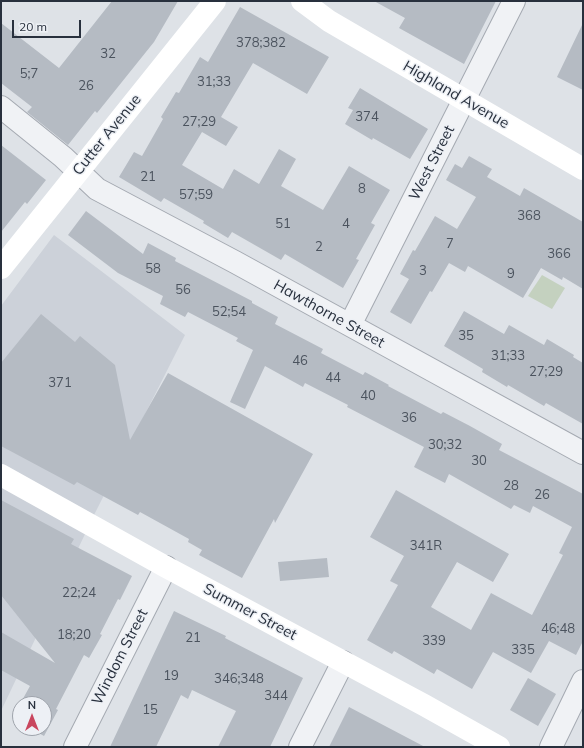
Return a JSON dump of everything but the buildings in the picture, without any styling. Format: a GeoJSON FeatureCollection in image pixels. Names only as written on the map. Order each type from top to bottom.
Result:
{"type":"FeatureCollection","features":[{"type":"Feature","properties":{"kind":"main road","name":"Cutter Avenue"},"geometry":{"type":"LineString","coordinates":[[1,268],[214,1]]}},
{"type":"Feature","properties":{"kind":"main road","name":"Highland Avenue"},"geometry":{"type":"LineString","coordinates":[[284,1],[329,21],[583,169]]}},
{"type":"Feature","properties":{"kind":"main road","name":"Highland Avenue"},"geometry":{"type":"LineString","coordinates":[[302,1],[329,21]]}},
{"type":"Feature","properties":{"kind":"main road","name":"Summer Street"},"geometry":{"type":"LineString","coordinates":[[1,475],[166,567],[499,747]]}},
{"type":"Feature","properties":{"kind":"street","name":"West Street"},"geometry":{"type":"LineString","coordinates":[[350,325],[514,1]]}},
{"type":"Feature","properties":{"kind":"street","name":"Hawthorne Street"},"geometry":{"type":"LineString","coordinates":[[1,107],[63,157],[97,189],[235,262],[583,453]]}},
{"type":"Feature","properties":{"kind":"street","name":"Windom Street"},"geometry":{"type":"LineString","coordinates":[[75,747],[166,567]]}},
{"type":"Feature","properties":{"kind":"street"},"geometry":{"type":"LineString","coordinates":[[300,747],[343,662]]}},
{"type":"Feature","properties":{"kind":"street"},"geometry":{"type":"LineString","coordinates":[[551,747],[583,681]]}},
{"type":"Feature","properties":{"kind":"shaded area"},"geometry":{"type":"Polygon","coordinates":[[[54,235],[185,335],[95,513],[1,711],[1,306],[54,235]]]}},
{"type":"Feature","properties":{"kind":"green space"},"geometry":{"type":"Polygon","coordinates":[[[542,275],[565,288],[552,309],[528,296],[542,275]]]}}]}
